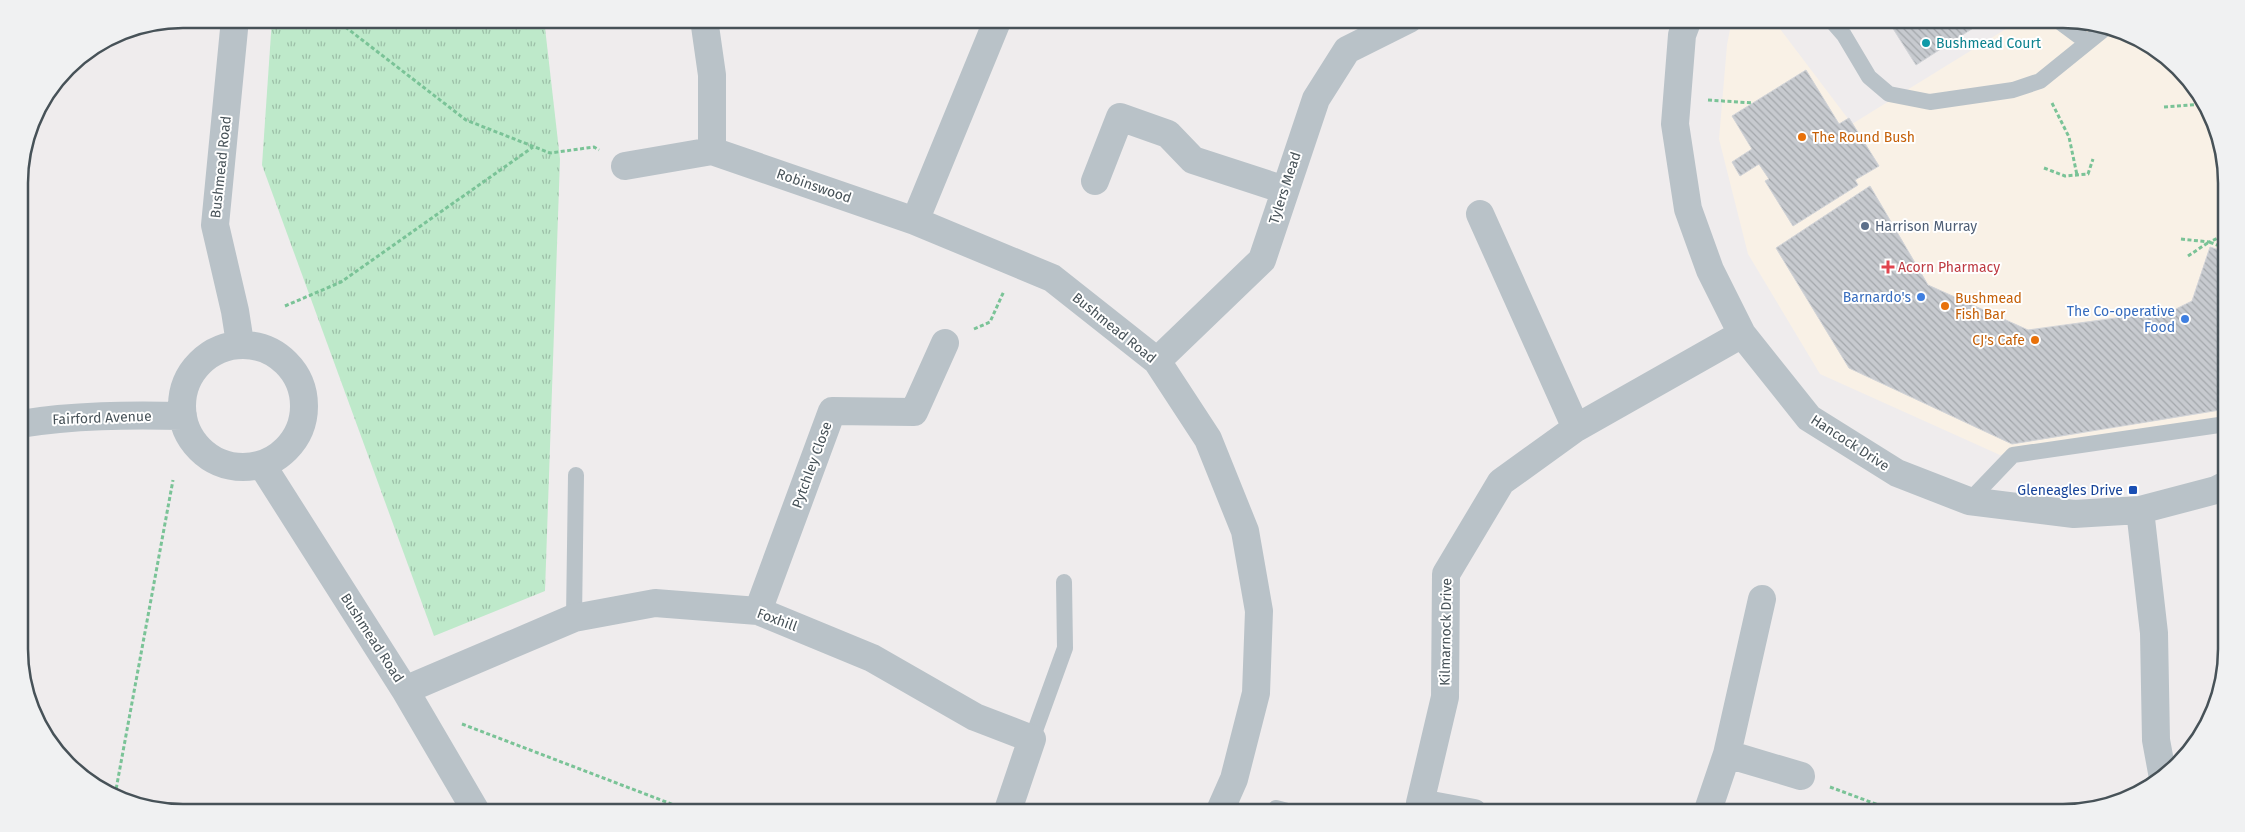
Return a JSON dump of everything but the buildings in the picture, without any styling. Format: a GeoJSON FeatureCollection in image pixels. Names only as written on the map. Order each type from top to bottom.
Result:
{"type":"FeatureCollection","features":[{"type":"Feature","properties":{"kind":"street","name":"Tylers Mead"},"geometry":{"type":"LineString","coordinates":[[1157,361],[1262,260],[1316,99],[1347,50],[1392,27]]}},
{"type":"Feature","properties":{"kind":"street","name":"Hancock Drive"},"geometry":{"type":"LineString","coordinates":[[1685,27],[1682,35],[1675,124],[1688,209],[1710,270],[1742,334],[1810,418],[1897,473],[1969,501],[2074,514],[2140,510],[2218,489]]}},
{"type":"Feature","properties":{"kind":"street","name":"Bushmead Road"},"geometry":{"type":"LineString","coordinates":[[235,28],[215,225],[240,343]]}},
{"type":"Feature","properties":{"kind":"street"},"geometry":{"type":"LineString","coordinates":[[705,28],[712,75],[712,151]]}},
{"type":"Feature","properties":{"kind":"street"},"geometry":{"type":"LineString","coordinates":[[915,221],[994,28]]}},
{"type":"Feature","properties":{"kind":"street"},"geometry":{"type":"LineString","coordinates":[[1095,181],[1120,117],[1168,134],[1193,160],[1284,190]]}},
{"type":"Feature","properties":{"kind":"street","name":"Robinswood"},"geometry":{"type":"LineString","coordinates":[[625,166],[712,151],[915,221]]}},
{"type":"Feature","properties":{"kind":"street"},"geometry":{"type":"LineString","coordinates":[[1480,214],[1576,428]]}},
{"type":"Feature","properties":{"kind":"street","name":"Bushmead Road"},"geometry":{"type":"LineString","coordinates":[[915,221],[1052,278],[1157,361],[1208,438],[1245,531],[1258,612],[1256,693],[1234,779],[1223,804]]}},
{"type":"Feature","properties":{"kind":"street","name":"Kilmarnock Drive"},"geometry":{"type":"LineString","coordinates":[[1417,804],[1445,697],[1446,574],[1501,482],[1576,428],[1742,334]]}},
{"type":"Feature","properties":{"kind":"street"},"geometry":{"type":"LineString","coordinates":[[240,343],[272,352],[287,364],[296,378],[302,398],[302,418],[297,434],[284,453],[262,465],[241,468],[221,463],[205,455],[189,437],[183,416],[183,395],[190,375],[202,361],[218,350],[240,343]]}},
{"type":"Feature","properties":{"kind":"street","name":"Pytchley Close"},"geometry":{"type":"LineString","coordinates":[[758,611],[832,411],[914,412],[945,343]]}},
{"type":"Feature","properties":{"kind":"street","name":"Fairford Avenue"},"geometry":{"type":"LineString","coordinates":[[28,423],[53,418],[142,415],[183,416]]}},
{"type":"Feature","properties":{"kind":"street","name":"Bushmead Road"},"geometry":{"type":"LineString","coordinates":[[262,465],[405,690],[472,804]]}},
{"type":"Feature","properties":{"kind":"street"},"geometry":{"type":"LineString","coordinates":[[2140,510],[2154,633],[2156,740],[2161,768]]}},
{"type":"Feature","properties":{"kind":"street"},"geometry":{"type":"LineString","coordinates":[[1710,804],[1727,754],[1762,599]]}},
{"type":"Feature","properties":{"kind":"street","name":"Foxhill"},"geometry":{"type":"LineString","coordinates":[[405,690],[574,618],[655,603],[758,611],[872,658],[974,716],[1032,739]]}},
{"type":"Feature","properties":{"kind":"street"},"geometry":{"type":"LineString","coordinates":[[1010,804],[1032,739]]}},
{"type":"Feature","properties":{"kind":"street"},"geometry":{"type":"LineString","coordinates":[[1727,754],[1801,776]]}},
{"type":"Feature","properties":{"kind":"lane"},"geometry":{"type":"LineString","coordinates":[[1837,27],[1844,35],[1869,78],[1889,94],[1930,102],[2013,90],[2040,81],[2100,32]]}},
{"type":"Feature","properties":{"kind":"lane"},"geometry":{"type":"LineString","coordinates":[[2068,28],[2087,42]]}},
{"type":"Feature","properties":{"kind":"lane"},"geometry":{"type":"LineString","coordinates":[[1969,501],[2013,455],[2218,425]]}},
{"type":"Feature","properties":{"kind":"lane"},"geometry":{"type":"LineString","coordinates":[[574,618],[576,475]]}},
{"type":"Feature","properties":{"kind":"lane"},"geometry":{"type":"LineString","coordinates":[[1032,739],[1065,648],[1064,582]]}},
{"type":"Feature","properties":{"kind":"path"},"geometry":{"type":"LineString","coordinates":[[346,28],[466,120],[550,153],[594,147],[625,166]]}},
{"type":"Feature","properties":{"kind":"path"},"geometry":{"type":"LineString","coordinates":[[2040,81],[2069,137],[2077,175]]}},
{"type":"Feature","properties":{"kind":"path"},"geometry":{"type":"LineString","coordinates":[[1677,98],[1752,103]]}},
{"type":"Feature","properties":{"kind":"path"},"geometry":{"type":"LineString","coordinates":[[2164,107],[2197,105]]}},
{"type":"Feature","properties":{"kind":"path"},"geometry":{"type":"LineString","coordinates":[[285,306],[341,282],[534,147]]}},
{"type":"Feature","properties":{"kind":"path"},"geometry":{"type":"LineString","coordinates":[[2044,168],[2065,176],[2088,174],[2093,159]]}},
{"type":"Feature","properties":{"kind":"path"},"geometry":{"type":"LineString","coordinates":[[2180,239],[2209,242],[2218,245]]}},
{"type":"Feature","properties":{"kind":"path"},"geometry":{"type":"LineString","coordinates":[[2188,256],[2209,242],[2218,239]]}},
{"type":"Feature","properties":{"kind":"path"},"geometry":{"type":"LineString","coordinates":[[945,343],[990,322],[1016,263]]}},
{"type":"Feature","properties":{"kind":"path"},"geometry":{"type":"LineString","coordinates":[[116,789],[173,480]]}},
{"type":"Feature","properties":{"kind":"path"},"geometry":{"type":"LineString","coordinates":[[459,723],[671,804]]}},
{"type":"Feature","properties":{"kind":"path"},"geometry":{"type":"LineString","coordinates":[[1801,776],[1876,804]]}},
{"type":"Feature","properties":{"kind":"shaded area"},"geometry":{"type":"Polygon","coordinates":[[[1730,27],[1779,27],[1852,124],[2009,27],[2062,27],[2092,30],[2140,48],[2157,60],[2172,73],[2197,105],[2206,123],[2216,163],[2218,183],[2218,423],[2000,455],[1820,374],[1748,254],[1719,139],[1727,45],[1730,27]]]}},
{"type":"Feature","properties":{"kind":"green space"},"geometry":{"type":"Polygon","coordinates":[[[271,28],[545,28],[560,159],[545,591],[434,636],[262,165],[271,28]]]}},
{"type":"Feature","properties":{"kind":"place","name":"Bushmead Court"},"geometry":{"type":"Point","coordinates":[1926,43]}},
{"type":"Feature","properties":{"kind":"place","name":"The Round Bush"},"geometry":{"type":"Point","coordinates":[1802,137]}},
{"type":"Feature","properties":{"kind":"place","name":"Harrison Murray"},"geometry":{"type":"Point","coordinates":[1865,226]}},
{"type":"Feature","properties":{"kind":"place","name":"Acorn Pharmacy"},"geometry":{"type":"Point","coordinates":[1888,267]}},
{"type":"Feature","properties":{"kind":"place","name":"Barnardo's"},"geometry":{"type":"Point","coordinates":[1921,297]}},
{"type":"Feature","properties":{"kind":"place","name":"Bushmead Fish Bar"},"geometry":{"type":"Point","coordinates":[1945,306]}},
{"type":"Feature","properties":{"kind":"place","name":"The Co-operative Food"},"geometry":{"type":"Point","coordinates":[2185,319]}},
{"type":"Feature","properties":{"kind":"place","name":"CJ's Cafe"},"geometry":{"type":"Point","coordinates":[2035,340]}},
{"type":"Feature","properties":{"kind":"place","name":"Gleneagles Drive"},"geometry":{"type":"Point","coordinates":[2133,490]}}]}
